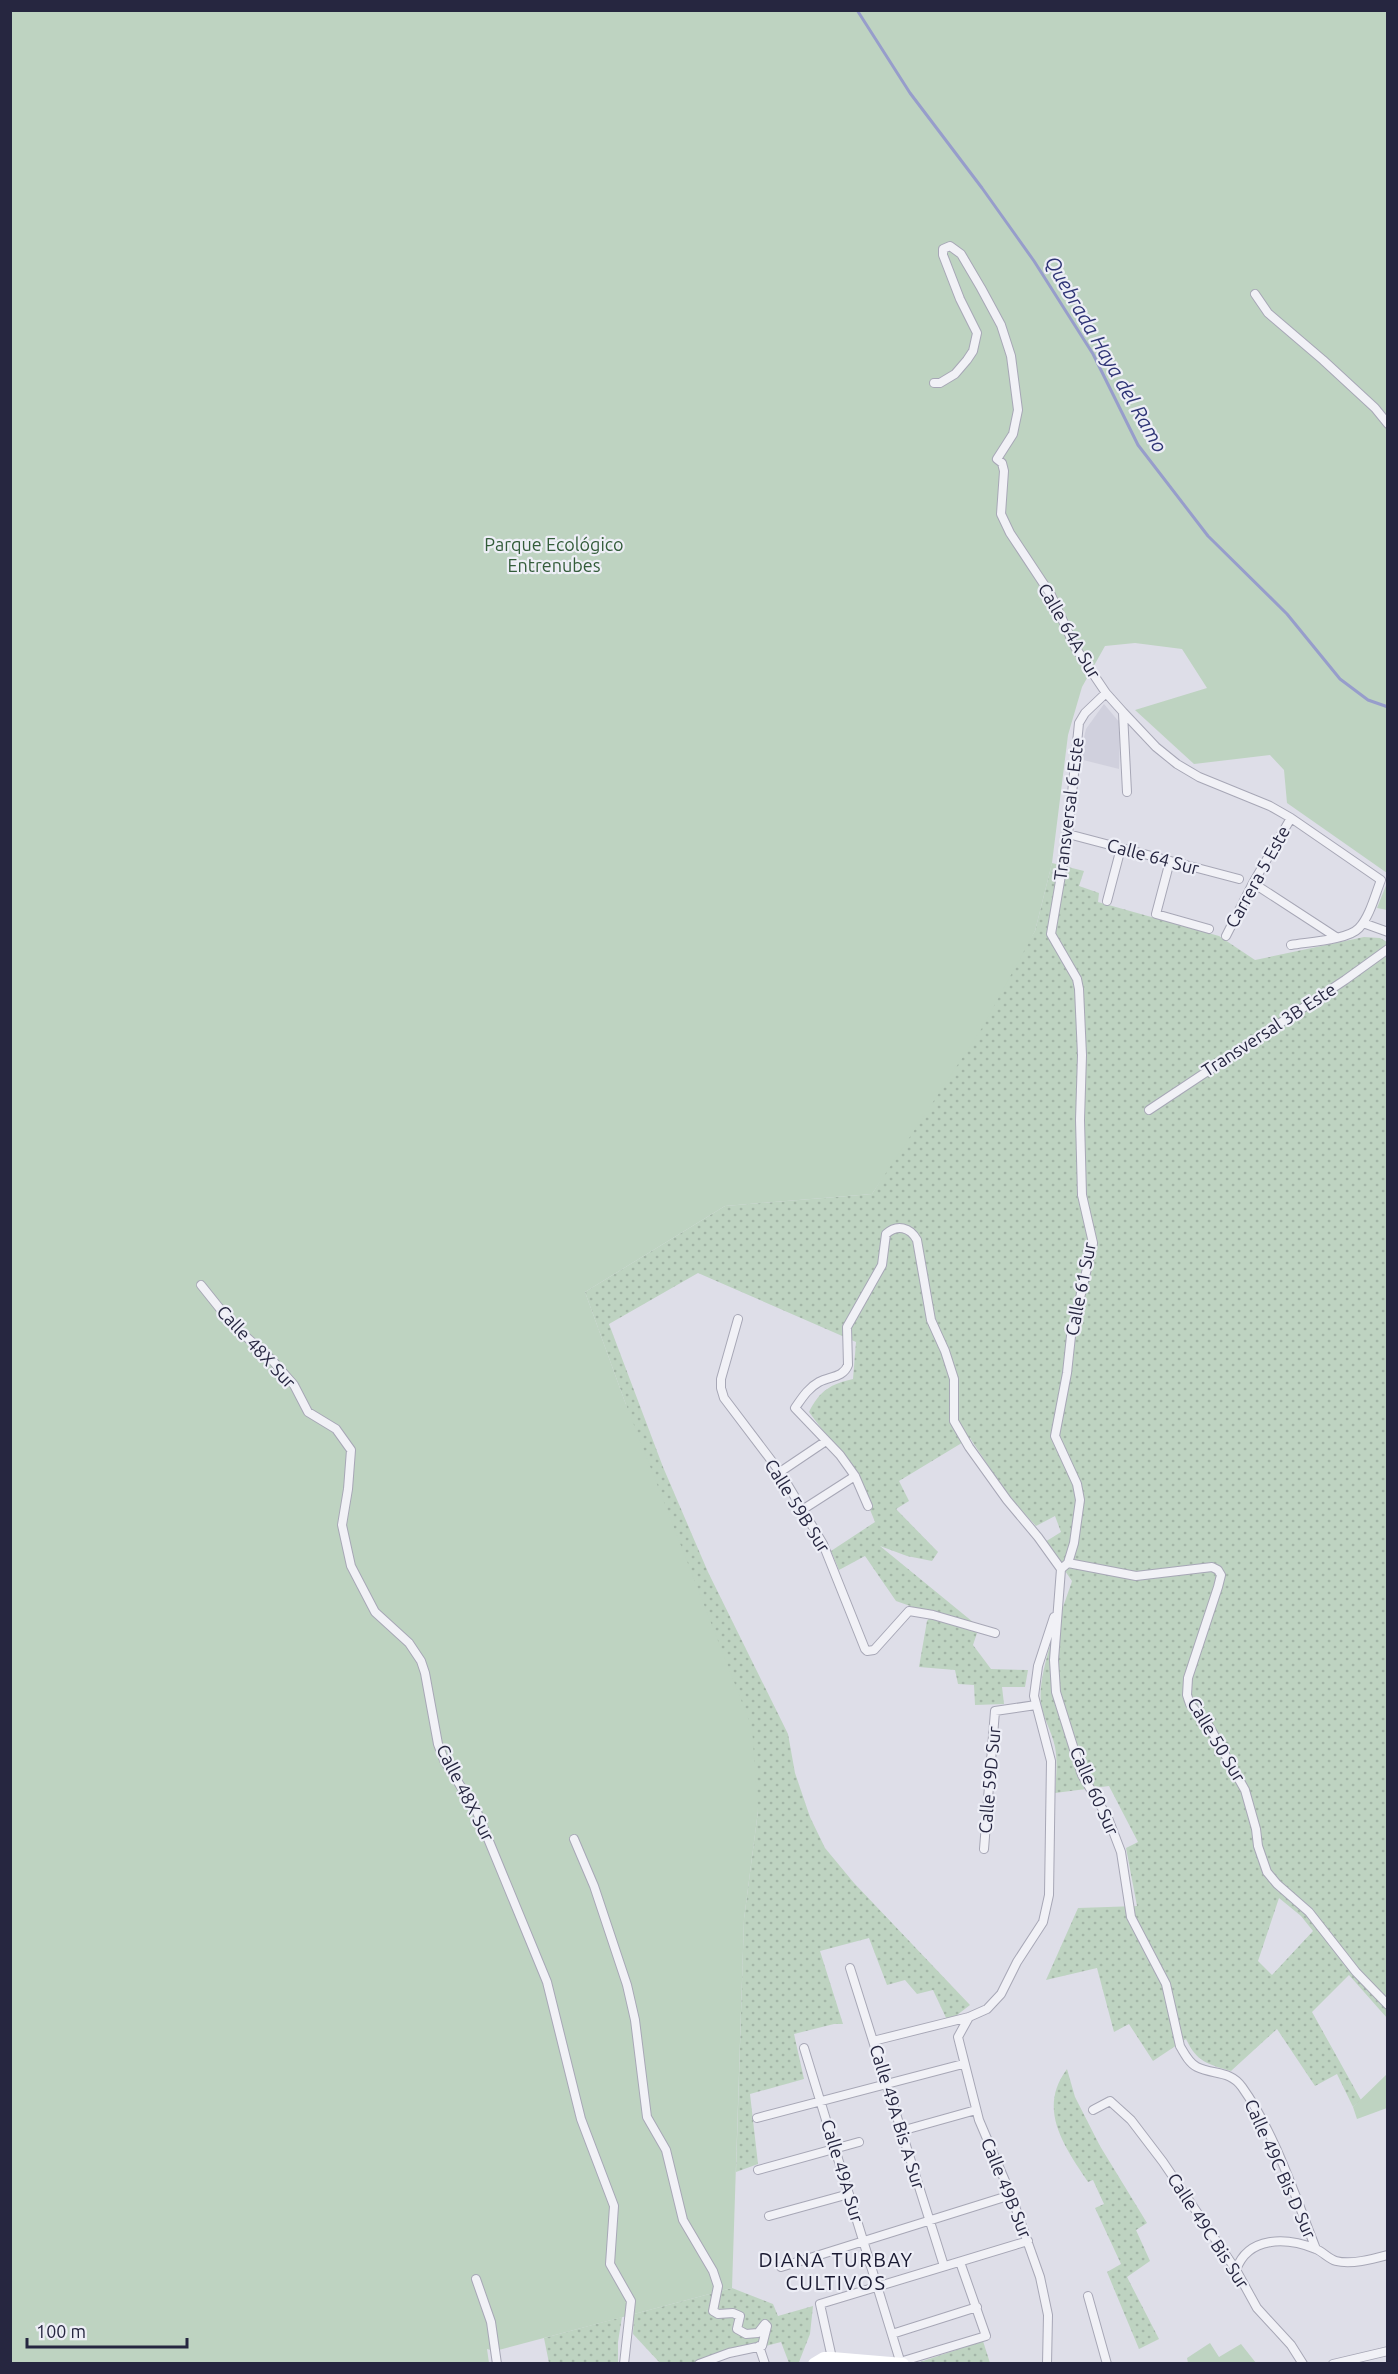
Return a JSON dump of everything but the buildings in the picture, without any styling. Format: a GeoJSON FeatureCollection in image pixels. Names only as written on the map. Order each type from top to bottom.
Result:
{"type":"FeatureCollection","features":[{"type":"Feature","properties":{"kind":"street","name":"Calle 64A Sur"},"geometry":{"type":"LineString","coordinates":[[934,383],[940,383],[955,374],[973,351],[977,333],[960,299],[943,255],[943,249],[950,246],[961,254],[981,288],[1001,325],[1011,356],[1018,410],[1013,434],[997,459],[1002,463],[1004,471],[1001,514],[1023,555],[1051,595],[1076,647],[1106,693],[1123,712],[1156,747],[1187,771],[1254,799],[1291,818],[1381,880],[1363,923]]}},
{"type":"Feature","properties":{"kind":"street"},"geometry":{"type":"LineString","coordinates":[[1255,294],[1268,314],[1323,360],[1375,408],[1388,424]]}},
{"type":"Feature","properties":{"kind":"street","name":"Transversal 6 Este"},"geometry":{"type":"LineString","coordinates":[[1051,934],[1068,834],[1080,723],[1085,713],[1106,693]]}},
{"type":"Feature","properties":{"kind":"street"},"geometry":{"type":"LineString","coordinates":[[1123,712],[1127,792]]}},
{"type":"Feature","properties":{"kind":"street","name":"Carrera 5 Este"},"geometry":{"type":"LineString","coordinates":[[1226,936],[1253,883],[1291,818]]}},
{"type":"Feature","properties":{"kind":"street","name":"Calle 64 Sur"},"geometry":{"type":"LineString","coordinates":[[1068,834],[1239,879]]}},
{"type":"Feature","properties":{"kind":"street"},"geometry":{"type":"LineString","coordinates":[[1107,901],[1121,848]]}},
{"type":"Feature","properties":{"kind":"street"},"geometry":{"type":"LineString","coordinates":[[1170,861],[1156,914],[1209,929]]}},
{"type":"Feature","properties":{"kind":"street"},"geometry":{"type":"LineString","coordinates":[[1253,883],[1336,937]]}},
{"type":"Feature","properties":{"kind":"street"},"geometry":{"type":"LineString","coordinates":[[1291,945],[1347,935],[1359,929],[1363,923],[1388,932]]}},
{"type":"Feature","properties":{"kind":"street","name":"Calle 61 Sur"},"geometry":{"type":"LineString","coordinates":[[1051,934],[1077,979],[1082,1055],[1080,1120],[1082,1195],[1093,1243],[1071,1336],[1067,1373],[1055,1436],[1080,1492],[1077,1529],[1064,1566]]}},
{"type":"Feature","properties":{"kind":"street","name":"Transversal 3B Este"},"geometry":{"type":"LineString","coordinates":[[1149,1110],[1388,950]]}},
{"type":"Feature","properties":{"kind":"street"},"geometry":{"type":"LineString","coordinates":[[868,1506],[855,1476],[826,1440],[795,1408],[806,1392],[818,1383],[846,1370],[848,1365],[847,1327],[882,1264],[884,1237],[893,1229],[906,1229],[917,1240],[931,1320],[954,1379],[954,1421],[969,1447],[1007,1500],[1064,1566]]}},
{"type":"Feature","properties":{"kind":"street","name":"Calle 48X Sur"},"geometry":{"type":"LineString","coordinates":[[201,1285],[233,1325],[272,1360],[294,1385],[308,1412],[336,1429],[351,1450],[342,1525],[351,1566],[375,1612],[409,1643],[421,1662],[438,1744],[444,1760],[477,1812],[547,1982],[581,2119],[614,2206],[610,2264],[631,2301],[624,2364]]}},
{"type":"Feature","properties":{"kind":"street","name":"Calle 59B Sur"},"geometry":{"type":"LineString","coordinates":[[738,1319],[721,1379],[724,1398],[780,1472],[830,1558],[861,1643],[867,1651],[872,1652],[909,1611],[933,1615],[995,1633]]}},
{"type":"Feature","properties":{"kind":"street"},"geometry":{"type":"LineString","coordinates":[[780,1472],[826,1440]]}},
{"type":"Feature","properties":{"kind":"street"},"geometry":{"type":"LineString","coordinates":[[802,1510],[855,1476]]}},
{"type":"Feature","properties":{"kind":"street","name":"Calle 50 Sur"},"geometry":{"type":"LineString","coordinates":[[1064,1566],[1136,1576],[1212,1567],[1218,1570],[1220,1573],[1218,1587],[1188,1678],[1187,1695],[1190,1704],[1209,1726],[1245,1790],[1256,1829],[1258,1846],[1267,1872],[1309,1912],[1356,1972],[1388,2005]]}},
{"type":"Feature","properties":{"kind":"street","name":"Calle 60 Sur"},"geometry":{"type":"LineString","coordinates":[[1064,1566],[1058,1605],[1054,1660],[1056,1692],[1082,1775],[1108,1818],[1121,1852],[1131,1917],[1166,1984]]}},
{"type":"Feature","properties":{"kind":"street"},"geometry":{"type":"LineString","coordinates":[[873,2041],[969,2017],[994,2004],[1017,1962],[1043,1922],[1049,1895],[1050,1761],[1034,1696],[1035,1679],[1058,1605]]}},
{"type":"Feature","properties":{"kind":"street","name":"Calle 59D Sur"},"geometry":{"type":"LineString","coordinates":[[984,1849],[995,1711],[1036,1706]]}},
{"type":"Feature","properties":{"kind":"street"},"geometry":{"type":"LineString","coordinates":[[574,1839],[594,1886],[627,1985],[635,2020],[647,2117],[666,2150],[683,2220],[709,2265],[718,2286],[713,2311],[718,2314],[733,2313],[740,2316],[737,2329],[746,2334],[756,2334],[763,2325],[766,2325],[768,2330],[761,2346],[765,2364]]}},
{"type":"Feature","properties":{"kind":"street","name":"Calle 49A Bis A Sur"},"geometry":{"type":"LineString","coordinates":[[850,1968],[944,2266]]}},
{"type":"Feature","properties":{"kind":"street","name":"Calle 49C Bis D Sur"},"geometry":{"type":"LineString","coordinates":[[1166,1984],[1178,2038],[1185,2055],[1198,2067],[1225,2074],[1241,2085],[1278,2154],[1316,2249]]}},
{"type":"Feature","properties":{"kind":"street","name":"Calle 49B Sur"},"geometry":{"type":"LineString","coordinates":[[969,2017],[958,2037],[963,2064],[976,2110],[1011,2195],[1040,2277],[1048,2315],[1047,2364]]}},
{"type":"Feature","properties":{"kind":"street","name":"Calle 49A Sur"},"geometry":{"type":"LineString","coordinates":[[804,2048],[902,2363]]}},
{"type":"Feature","properties":{"kind":"street"},"geometry":{"type":"LineString","coordinates":[[757,2118],[963,2064]]}},
{"type":"Feature","properties":{"kind":"street","name":"Calle 49C Bis Sur"},"geometry":{"type":"LineString","coordinates":[[1093,2110],[1110,2101],[1131,2120],[1164,2162],[1236,2270],[1257,2308],[1291,2344],[1304,2364]]}},
{"type":"Feature","properties":{"kind":"street"},"geometry":{"type":"LineString","coordinates":[[901,2131],[976,2110]]}},
{"type":"Feature","properties":{"kind":"street"},"geometry":{"type":"LineString","coordinates":[[758,2170],[859,2142]]}},
{"type":"Feature","properties":{"kind":"street"},"geometry":{"type":"LineString","coordinates":[[769,2216],[849,2194]]}},
{"type":"Feature","properties":{"kind":"street"},"geometry":{"type":"LineString","coordinates":[[780,2267],[1011,2195]]}},
{"type":"Feature","properties":{"kind":"street"},"geometry":{"type":"LineString","coordinates":[[832,2358],[820,2304],[1028,2241]]}},
{"type":"Feature","properties":{"kind":"street"},"geometry":{"type":"LineString","coordinates":[[1236,2270],[1239,2262],[1251,2249],[1271,2241],[1286,2241],[1316,2249],[1338,2262],[1388,2255]]}},
{"type":"Feature","properties":{"kind":"street"},"geometry":{"type":"LineString","coordinates":[[814,2364],[824,2358],[902,2363],[986,2336],[960,2262]]}},
{"type":"Feature","properties":{"kind":"street"},"geometry":{"type":"LineString","coordinates":[[476,2279],[491,2322],[497,2364]]}},
{"type":"Feature","properties":{"kind":"street"},"geometry":{"type":"LineString","coordinates":[[1088,2296],[1107,2364]]}},
{"type":"Feature","properties":{"kind":"street"},"geometry":{"type":"LineString","coordinates":[[892,2334],[977,2307]]}},
{"type":"Feature","properties":{"kind":"street"},"geometry":{"type":"LineString","coordinates":[[699,2364],[729,2353],[761,2346]]}},
{"type":"Feature","properties":{"kind":"street"},"geometry":{"type":"LineString","coordinates":[[1333,2364],[1371,2359],[1388,2351]]}},
{"type":"Feature","properties":{"kind":"shaded area"},"geometry":{"type":"Polygon","coordinates":[[[1104,704],[1120,723],[1119,769],[1079,759],[1086,729],[1104,704]]]}},
{"type":"Feature","properties":{"kind":"green space","name":"Parque Ecológico Entrenubes"},"geometry":{"type":"Polygon","coordinates":[[[11,11],[1387,11],[1387,873],[1287,803],[1284,770],[1270,755],[1194,764],[1135,710],[1207,688],[1182,649],[1135,643],[1105,646],[1082,687],[1068,735],[1052,863],[1035,931],[982,1028],[872,1194],[725,1206],[585,1292],[625,1402],[752,1728],[758,1811],[744,1919],[732,2288],[495,2351],[487,2349],[489,2363],[11,2364],[11,11]]]}},
{"type":"Feature","properties":{"kind":"green space"},"geometry":{"type":"Polygon","coordinates":[[[1052,863],[1084,871],[1079,886],[1099,893],[1098,902],[1219,936],[1255,960],[1364,937],[1380,938],[1387,942],[1387,2018],[1349,1975],[1312,2012],[1361,2100],[1353,2107],[1337,2074],[1315,2086],[1277,2029],[1231,2071],[1204,2061],[1194,2053],[1186,2039],[1153,2061],[1129,2024],[1114,2032],[1097,1968],[1046,1980],[1078,1908],[1137,1906],[1126,1848],[1138,1842],[1109,1786],[1055,1793],[1056,1753],[1042,1709],[1041,1690],[1046,1659],[1072,1581],[1045,1542],[1061,1532],[1055,1516],[1036,1526],[1008,1496],[970,1438],[899,1481],[909,1501],[896,1509],[938,1552],[932,1561],[907,1556],[880,1546],[979,1627],[973,1645],[991,1669],[1028,1670],[1025,1687],[1002,1687],[1004,1704],[975,1705],[974,1685],[958,1684],[955,1670],[919,1667],[927,1621],[933,1614],[896,1601],[865,1556],[839,1570],[831,1551],[875,1522],[856,1475],[809,1412],[817,1398],[827,1389],[853,1379],[856,1342],[698,1273],[609,1324],[663,1467],[708,1572],[788,1734],[795,1773],[810,1817],[825,1848],[854,1883],[970,2005],[948,2022],[933,1990],[917,1994],[905,1980],[887,1985],[869,1938],[820,1951],[843,2024],[794,2034],[804,2079],[750,2094],[758,2164],[736,2172],[744,1919],[758,1811],[625,1402],[585,1292],[725,1206],[872,1194],[1035,931],[1052,863]],[[1279,1898],[1258,1961],[1272,1975],[1313,1931],[1301,1916],[1279,1898]]]}},
{"type":"Feature","properties":{"kind":"green space"},"geometry":{"type":"Polygon","coordinates":[[[1387,883],[1387,910],[1377,908],[1387,883]]]}},
{"type":"Feature","properties":{"kind":"green space"},"geometry":{"type":"Polygon","coordinates":[[[1067,2069],[1075,2097],[1100,2146],[1147,2223],[1136,2230],[1150,2261],[1127,2277],[1159,2339],[1139,2349],[1107,2272],[1121,2264],[1095,2208],[1104,2204],[1093,2180],[1088,2182],[1070,2155],[1057,2127],[1054,2098],[1058,2084],[1067,2069]]]}},
{"type":"Feature","properties":{"kind":"green space"},"geometry":{"type":"Polygon","coordinates":[[[1387,2074],[1387,2108],[1357,2119],[1353,2107],[1387,2074]]]}},
{"type":"Feature","properties":{"kind":"green space"},"geometry":{"type":"Polygon","coordinates":[[[732,2288],[773,2304],[778,2316],[813,2306],[810,2334],[799,2362],[789,2363],[781,2342],[701,2363],[660,2363],[633,2334],[634,2314],[732,2288]]]}},
{"type":"Feature","properties":{"kind":"green space"},"geometry":{"type":"Polygon","coordinates":[[[622,2317],[618,2342],[618,2363],[549,2363],[544,2338],[622,2317]]]}},
{"type":"Feature","properties":{"kind":"green space"},"geometry":{"type":"Polygon","coordinates":[[[983,2341],[990,2363],[914,2364],[983,2341]]]}},
{"type":"Feature","properties":{"kind":"green space"},"geometry":{"type":"Polygon","coordinates":[[[1210,2343],[1219,2357],[1241,2344],[1256,2363],[1188,2363],[1187,2358],[1210,2343]]]}},
{"type":"Feature","properties":{"kind":"waterway","name":"Quebrada Haya del Ramo"},"geometry":{"type":"LineString","coordinates":[[857,10],[910,93],[1034,261],[1093,354],[1138,445],[1208,536],[1287,614],[1340,679],[1368,700],[1388,707]]}},
{"type":"Feature","properties":{"kind":"district","name":"DIANA TURBAY CULTIVOS"},"geometry":{"type":"Point","coordinates":[836,2272]}}]}
